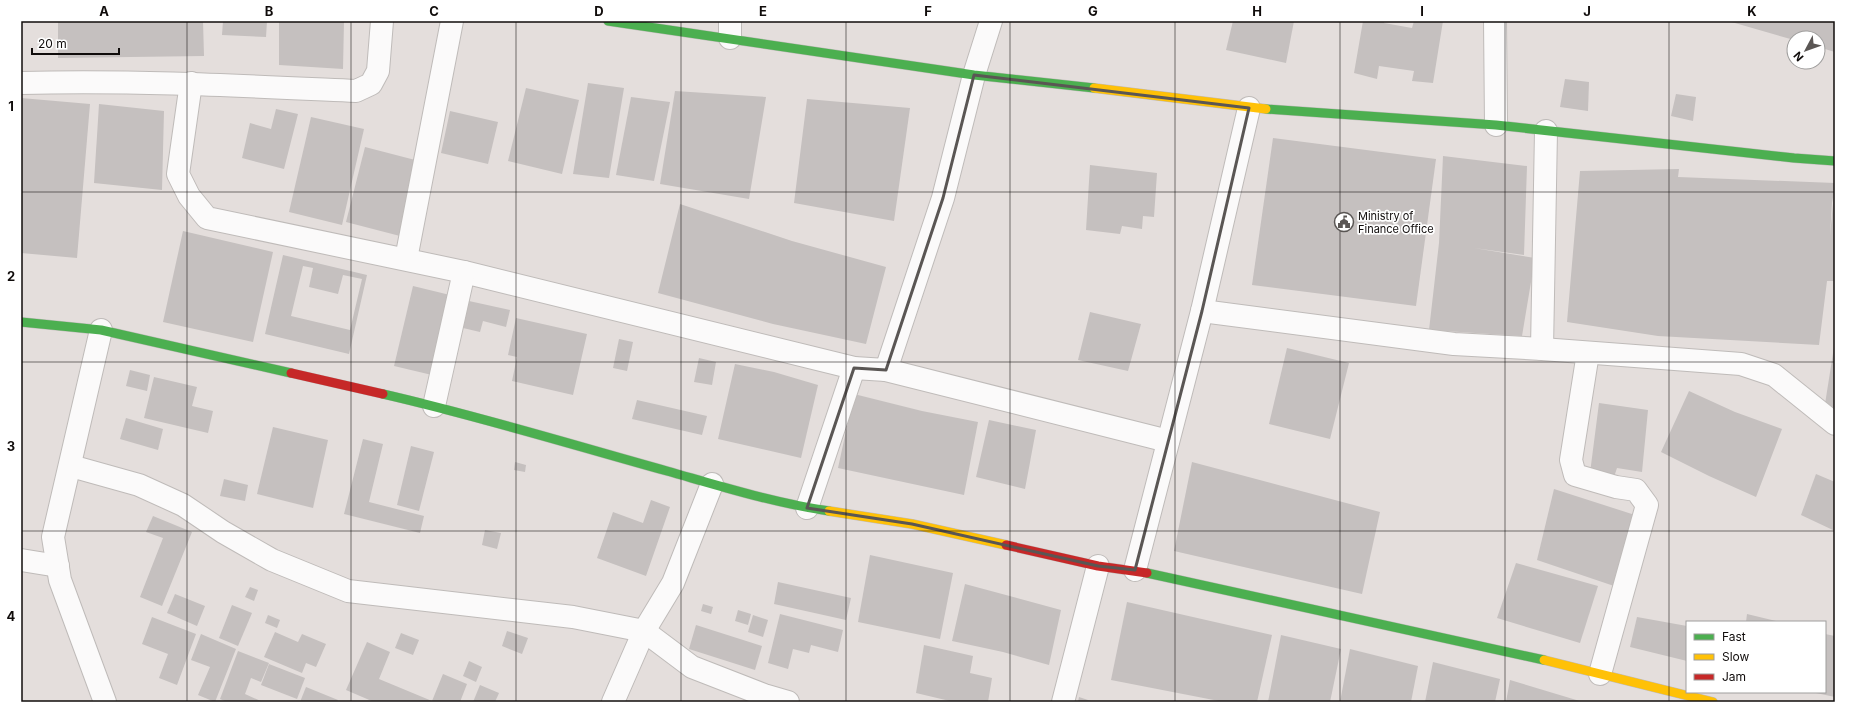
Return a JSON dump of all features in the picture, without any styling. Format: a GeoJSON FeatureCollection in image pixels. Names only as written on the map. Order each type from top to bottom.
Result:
{"type":"FeatureCollection","features":[{"type":"Feature","properties":{"kind":"street"},"geometry":{"type":"LineString","coordinates":[[21,83],[90,81],[191,83],[356,91],[371,84],[378,71],[382,21]]}},
{"type":"Feature","properties":{"kind":"street"},"geometry":{"type":"LineString","coordinates":[[406,259],[452,21]]}},
{"type":"Feature","properties":{"kind":"street"},"geometry":{"type":"LineString","coordinates":[[608,21],[730,29],[974,75],[1117,90],[1249,108],[1496,125],[1794,158],[1835,161]]}},
{"type":"Feature","properties":{"kind":"street"},"geometry":{"type":"LineString","coordinates":[[886,370],[943,198],[974,75],[991,21]]}},
{"type":"Feature","properties":{"kind":"street"},"geometry":{"type":"LineString","coordinates":[[1495,21],[1496,125]]}},
{"type":"Feature","properties":{"kind":"street"},"geometry":{"type":"LineString","coordinates":[[191,83],[178,174],[189,196],[207,218],[464,272],[854,368],[886,370],[1168,441]]}},
{"type":"Feature","properties":{"kind":"street"},"geometry":{"type":"LineString","coordinates":[[1135,570],[1202,312],[1249,108]]}},
{"type":"Feature","properties":{"kind":"street"},"geometry":{"type":"LineString","coordinates":[[1542,349],[1546,131]]}},
{"type":"Feature","properties":{"kind":"street"},"geometry":{"type":"LineString","coordinates":[[434,406],[464,272]]}},
{"type":"Feature","properties":{"kind":"street"},"geometry":{"type":"LineString","coordinates":[[1202,312],[1454,344],[1741,364],[1774,375],[1835,424]]}},
{"type":"Feature","properties":{"kind":"street"},"geometry":{"type":"LineString","coordinates":[[21,322],[101,330],[434,406],[712,484],[807,508],[912,524],[1098,566],[1135,570],[1555,662],[1714,702]]}},
{"type":"Feature","properties":{"kind":"street"},"geometry":{"type":"LineString","coordinates":[[101,330],[71,466],[53,537],[60,580],[105,702]]}},
{"type":"Feature","properties":{"kind":"street"},"geometry":{"type":"LineString","coordinates":[[1588,353],[1571,460],[1575,475],[1616,487],[1636,490],[1646,505],[1600,674]]}},
{"type":"Feature","properties":{"kind":"street"},"geometry":{"type":"LineString","coordinates":[[807,508],[854,368]]}},
{"type":"Feature","properties":{"kind":"street"},"geometry":{"type":"LineString","coordinates":[[71,466],[139,485],[183,505],[223,532],[272,560],[348,591],[573,617],[644,631],[692,667],[764,695],[788,702]]}},
{"type":"Feature","properties":{"kind":"street"},"geometry":{"type":"LineString","coordinates":[[613,702],[644,631],[673,583],[712,484]]}},
{"type":"Feature","properties":{"kind":"street"},"geometry":{"type":"LineString","coordinates":[[21,560],[58,566]]}},
{"type":"Feature","properties":{"kind":"street"},"geometry":{"type":"LineString","coordinates":[[1063,702],[1098,566]]}},
{"type":"Feature","properties":{"kind":"highlighted area"},"geometry":{"type":"Polygon","coordinates":[[[974,75],[1249,108],[1202,311],[1135,570],[1098,566],[912,524],[807,508],[854,368],[886,370],[943,198],[974,75]]]}},
{"type":"Feature","properties":{"kind":"building"},"geometry":{"type":"Polygon","coordinates":[[[58,21],[203,21],[204,56],[58,58],[58,21]]]}},
{"type":"Feature","properties":{"kind":"building"},"geometry":{"type":"Polygon","coordinates":[[[223,21],[267,21],[266,37],[222,35],[223,21]]]}},
{"type":"Feature","properties":{"kind":"building"},"geometry":{"type":"Polygon","coordinates":[[[279,21],[344,21],[343,69],[279,65],[279,21]]]}},
{"type":"Feature","properties":{"kind":"building"},"geometry":{"type":"Polygon","coordinates":[[[1233,21],[1294,21],[1286,63],[1226,50],[1233,21]]]}},
{"type":"Feature","properties":{"kind":"building"},"geometry":{"type":"Polygon","coordinates":[[[1363,21],[1384,21],[1384,23],[1412,28],[1414,21],[1443,21],[1433,83],[1412,81],[1414,71],[1379,66],[1377,79],[1354,73],[1363,21]]]}},
{"type":"Feature","properties":{"kind":"building"},"geometry":{"type":"Polygon","coordinates":[[[1728,21],[1835,21],[1835,52],[1826,49],[1826,30],[1786,30],[1786,38],[1728,21]]]}},
{"type":"Feature","properties":{"kind":"building"},"geometry":{"type":"Polygon","coordinates":[[[1565,79],[1589,82],[1588,111],[1560,107],[1565,79]]]}},
{"type":"Feature","properties":{"kind":"building"},"geometry":{"type":"Polygon","coordinates":[[[588,83],[624,88],[609,178],[573,174],[588,83]]]}},
{"type":"Feature","properties":{"kind":"building"},"geometry":{"type":"Polygon","coordinates":[[[526,88],[579,100],[562,174],[508,161],[526,88]]]}},
{"type":"Feature","properties":{"kind":"building"},"geometry":{"type":"Polygon","coordinates":[[[675,91],[766,97],[749,199],[660,184],[675,91]]]}},
{"type":"Feature","properties":{"kind":"building"},"geometry":{"type":"Polygon","coordinates":[[[1676,94],[1696,97],[1693,121],[1671,116],[1676,94]]]}},
{"type":"Feature","properties":{"kind":"building"},"geometry":{"type":"Polygon","coordinates":[[[631,97],[670,102],[654,181],[616,175],[631,97]]]}},
{"type":"Feature","properties":{"kind":"building"},"geometry":{"type":"Polygon","coordinates":[[[21,98],[90,104],[77,258],[21,253],[21,98]]]}},
{"type":"Feature","properties":{"kind":"building"},"geometry":{"type":"Polygon","coordinates":[[[807,99],[910,108],[894,221],[794,203],[807,99]]]}},
{"type":"Feature","properties":{"kind":"building"},"geometry":{"type":"Polygon","coordinates":[[[99,104],[164,111],[162,190],[94,183],[99,104]]]}},
{"type":"Feature","properties":{"kind":"building"},"geometry":{"type":"Polygon","coordinates":[[[276,109],[298,114],[284,169],[242,158],[250,123],[271,129],[276,109]]]}},
{"type":"Feature","properties":{"kind":"building"},"geometry":{"type":"Polygon","coordinates":[[[450,111],[498,122],[488,164],[441,153],[450,111]]]}},
{"type":"Feature","properties":{"kind":"building"},"geometry":{"type":"Polygon","coordinates":[[[311,117],[364,129],[342,225],[289,212],[311,117]]]}},
{"type":"Feature","properties":{"kind":"building","name":"Ministry of Finance Office"},"geometry":{"type":"Polygon","coordinates":[[[1273,138],[1436,159],[1416,306],[1252,285],[1273,138]]]}},
{"type":"Feature","properties":{"kind":"building"},"geometry":{"type":"Polygon","coordinates":[[[365,147],[419,161],[400,236],[346,222],[365,147]]]}},
{"type":"Feature","properties":{"kind":"building"},"geometry":{"type":"Polygon","coordinates":[[[1443,156],[1527,166],[1524,255],[1474,248],[1535,258],[1522,336],[1429,330],[1439,243],[1443,156]]]}},
{"type":"Feature","properties":{"kind":"building"},"geometry":{"type":"Polygon","coordinates":[[[1090,165],[1157,173],[1154,217],[1143,216],[1142,229],[1122,226],[1120,234],[1086,230],[1090,165]]]}},
{"type":"Feature","properties":{"kind":"building"},"geometry":{"type":"Polygon","coordinates":[[[1679,169],[1678,177],[1835,183],[1835,281],[1827,281],[1819,345],[1658,336],[1567,322],[1580,171],[1679,169]],[[1834,192],[1832,203],[1830,236],[1834,192]]]}},
{"type":"Feature","properties":{"kind":"building"},"geometry":{"type":"Polygon","coordinates":[[[680,204],[792,241],[886,267],[866,344],[773,324],[658,293],[680,204]]]}},
{"type":"Feature","properties":{"kind":"building"},"geometry":{"type":"Polygon","coordinates":[[[183,231],[273,252],[253,342],[163,322],[183,231]]]}},
{"type":"Feature","properties":{"kind":"building"},"geometry":{"type":"Polygon","coordinates":[[[283,255],[367,275],[349,354],[265,334],[283,255]],[[303,266],[291,316],[350,330],[362,279],[343,275],[338,294],[309,287],[313,268],[303,266]]]}},
{"type":"Feature","properties":{"kind":"building"},"geometry":{"type":"Polygon","coordinates":[[[413,286],[450,295],[432,375],[394,366],[413,286]]]}},
{"type":"Feature","properties":{"kind":"building"},"geometry":{"type":"Polygon","coordinates":[[[469,301],[510,310],[506,327],[483,321],[480,332],[463,328],[469,301]]]}},
{"type":"Feature","properties":{"kind":"building"},"geometry":{"type":"Polygon","coordinates":[[[1090,312],[1141,324],[1128,371],[1078,360],[1090,312]]]}},
{"type":"Feature","properties":{"kind":"building"},"geometry":{"type":"Polygon","coordinates":[[[516,318],[587,334],[573,395],[512,381],[517,357],[508,355],[516,318]]]}},
{"type":"Feature","properties":{"kind":"building"},"geometry":{"type":"Polygon","coordinates":[[[619,339],[633,342],[627,371],[613,368],[619,339]]]}},
{"type":"Feature","properties":{"kind":"building"},"geometry":{"type":"Polygon","coordinates":[[[1835,347],[1835,408],[1825,404],[1835,347]]]}},
{"type":"Feature","properties":{"kind":"building"},"geometry":{"type":"Polygon","coordinates":[[[1287,348],[1349,363],[1330,439],[1269,424],[1287,348]]]}},
{"type":"Feature","properties":{"kind":"building"},"geometry":{"type":"Polygon","coordinates":[[[699,358],[716,362],[712,385],[694,382],[699,358]]]}},
{"type":"Feature","properties":{"kind":"building"},"geometry":{"type":"Polygon","coordinates":[[[735,364],[774,372],[818,385],[801,458],[718,439],[735,364]]]}},
{"type":"Feature","properties":{"kind":"building"},"geometry":{"type":"Polygon","coordinates":[[[130,370],[150,375],[147,391],[126,386],[130,370]]]}},
{"type":"Feature","properties":{"kind":"building"},"geometry":{"type":"Polygon","coordinates":[[[154,377],[197,387],[192,406],[213,411],[208,433],[144,418],[154,377]]]}},
{"type":"Feature","properties":{"kind":"building"},"geometry":{"type":"Polygon","coordinates":[[[1689,391],[1735,412],[1782,429],[1756,497],[1661,452],[1689,391]]]}},
{"type":"Feature","properties":{"kind":"building"},"geometry":{"type":"Polygon","coordinates":[[[854,394],[922,411],[978,422],[964,495],[838,468],[854,394]]]}},
{"type":"Feature","properties":{"kind":"building"},"geometry":{"type":"Polygon","coordinates":[[[637,400],[707,416],[702,435],[632,419],[637,400]]]}},
{"type":"Feature","properties":{"kind":"building"},"geometry":{"type":"Polygon","coordinates":[[[1599,403],[1648,410],[1642,472],[1617,468],[1614,477],[1590,473],[1599,403]]]}},
{"type":"Feature","properties":{"kind":"building"},"geometry":{"type":"Polygon","coordinates":[[[126,418],[163,429],[158,450],[120,439],[126,418]]]}},
{"type":"Feature","properties":{"kind":"building"},"geometry":{"type":"Polygon","coordinates":[[[989,420],[1036,430],[1025,489],[976,477],[989,420]]]}},
{"type":"Feature","properties":{"kind":"building"},"geometry":{"type":"Polygon","coordinates":[[[273,427],[328,440],[313,508],[257,494],[273,427]]]}},
{"type":"Feature","properties":{"kind":"building"},"geometry":{"type":"Polygon","coordinates":[[[363,439],[383,444],[369,502],[424,516],[420,533],[344,514],[363,439]]]}},
{"type":"Feature","properties":{"kind":"building"},"geometry":{"type":"Polygon","coordinates":[[[411,446],[434,452],[419,511],[397,505],[411,446]]]}},
{"type":"Feature","properties":{"kind":"building"},"geometry":{"type":"Polygon","coordinates":[[[515,462],[526,465],[525,472],[514,470],[515,462]]]}},
{"type":"Feature","properties":{"kind":"building"},"geometry":{"type":"Polygon","coordinates":[[[1192,462],[1380,512],[1362,594],[1174,551],[1192,462]]]}},
{"type":"Feature","properties":{"kind":"building"},"geometry":{"type":"Polygon","coordinates":[[[1816,474],[1835,482],[1835,531],[1801,515],[1816,474]]]}},
{"type":"Feature","properties":{"kind":"building"},"geometry":{"type":"Polygon","coordinates":[[[224,479],[248,485],[245,501],[220,496],[224,479]]]}},
{"type":"Feature","properties":{"kind":"building"},"geometry":{"type":"Polygon","coordinates":[[[1554,489],[1635,515],[1614,586],[1537,560],[1554,489]]]}},
{"type":"Feature","properties":{"kind":"building"},"geometry":{"type":"Polygon","coordinates":[[[651,500],[670,507],[646,576],[597,558],[613,512],[643,523],[651,500]]]}},
{"type":"Feature","properties":{"kind":"building"},"geometry":{"type":"Polygon","coordinates":[[[153,516],[192,532],[162,606],[140,597],[163,538],[146,532],[153,516]]]}},
{"type":"Feature","properties":{"kind":"building"},"geometry":{"type":"Polygon","coordinates":[[[485,530],[501,533],[497,549],[482,545],[485,530]]]}},
{"type":"Feature","properties":{"kind":"building"},"geometry":{"type":"Polygon","coordinates":[[[870,555],[953,573],[940,639],[858,622],[870,555]]]}},
{"type":"Feature","properties":{"kind":"building"},"geometry":{"type":"Polygon","coordinates":[[[1516,563],[1598,586],[1580,643],[1497,618],[1516,563]]]}},
{"type":"Feature","properties":{"kind":"building"},"geometry":{"type":"Polygon","coordinates":[[[778,582],[851,598],[846,620],[774,604],[778,582]]]}},
{"type":"Feature","properties":{"kind":"building"},"geometry":{"type":"Polygon","coordinates":[[[965,584],[1061,610],[1049,665],[1003,652],[952,641],[965,584]]]}},
{"type":"Feature","properties":{"kind":"building"},"geometry":{"type":"Polygon","coordinates":[[[250,587],[258,590],[254,601],[245,597],[250,587]]]}},
{"type":"Feature","properties":{"kind":"building"},"geometry":{"type":"Polygon","coordinates":[[[175,594],[205,606],[197,626],[167,613],[175,594]]]}},
{"type":"Feature","properties":{"kind":"building"},"geometry":{"type":"Polygon","coordinates":[[[1127,602],[1272,635],[1257,702],[1224,702],[1111,680],[1127,602]]]}},
{"type":"Feature","properties":{"kind":"building"},"geometry":{"type":"Polygon","coordinates":[[[703,604],[713,607],[711,614],[701,611],[703,604]]]}},
{"type":"Feature","properties":{"kind":"building"},"geometry":{"type":"Polygon","coordinates":[[[232,605],[252,613],[238,646],[219,638],[232,605]]]}},
{"type":"Feature","properties":{"kind":"building"},"geometry":{"type":"Polygon","coordinates":[[[738,610],[751,614],[748,625],[735,621],[738,610]]]}},
{"type":"Feature","properties":{"kind":"building"},"geometry":{"type":"Polygon","coordinates":[[[780,614],[843,630],[838,652],[811,645],[809,653],[793,649],[788,669],[768,663],[780,614]]]}},
{"type":"Feature","properties":{"kind":"building"},"geometry":{"type":"Polygon","coordinates":[[[1747,614],[1776,621],[1746,621],[1747,614]]]}},
{"type":"Feature","properties":{"kind":"building"},"geometry":{"type":"Polygon","coordinates":[[[268,615],[280,620],[277,628],[265,623],[268,615]]]}},
{"type":"Feature","properties":{"kind":"building"},"geometry":{"type":"Polygon","coordinates":[[[753,615],[768,620],[763,637],[748,632],[753,615]]]}},
{"type":"Feature","properties":{"kind":"building"},"geometry":{"type":"Polygon","coordinates":[[[152,617],[196,634],[177,685],[159,678],[168,654],[142,644],[152,617]]]}},
{"type":"Feature","properties":{"kind":"building"},"geometry":{"type":"Polygon","coordinates":[[[1637,617],[1686,626],[1686,661],[1630,647],[1637,617]]]}},
{"type":"Feature","properties":{"kind":"building"},"geometry":{"type":"Polygon","coordinates":[[[696,625],[762,646],[755,670],[689,649],[696,625]]]}},
{"type":"Feature","properties":{"kind":"building"},"geometry":{"type":"Polygon","coordinates":[[[507,631],[528,638],[522,654],[502,646],[507,631]]]}},
{"type":"Feature","properties":{"kind":"building"},"geometry":{"type":"Polygon","coordinates":[[[275,632],[298,642],[302,634],[326,644],[316,667],[306,663],[302,673],[264,657],[275,632]]]}},
{"type":"Feature","properties":{"kind":"building"},"geometry":{"type":"Polygon","coordinates":[[[401,633],[419,640],[413,655],[395,648],[401,633]]]}},
{"type":"Feature","properties":{"kind":"building"},"geometry":{"type":"Polygon","coordinates":[[[201,634],[236,649],[215,702],[198,695],[210,667],[191,660],[201,634]]]}},
{"type":"Feature","properties":{"kind":"building"},"geometry":{"type":"Polygon","coordinates":[[[1826,634],[1835,636],[1835,697],[1816,693],[1826,693],[1826,634]]]}},
{"type":"Feature","properties":{"kind":"building"},"geometry":{"type":"Polygon","coordinates":[[[1281,635],[1341,649],[1330,702],[1268,702],[1281,635]]]}},
{"type":"Feature","properties":{"kind":"building"},"geometry":{"type":"Polygon","coordinates":[[[367,642],[390,652],[379,679],[432,701],[443,674],[467,684],[460,702],[374,702],[346,690],[367,642]]]}},
{"type":"Feature","properties":{"kind":"building"},"geometry":{"type":"Polygon","coordinates":[[[924,645],[973,656],[970,673],[992,678],[988,702],[954,702],[916,693],[924,645]]]}},
{"type":"Feature","properties":{"kind":"building"},"geometry":{"type":"Polygon","coordinates":[[[1350,649],[1418,666],[1411,702],[1340,702],[1350,649]]]}},
{"type":"Feature","properties":{"kind":"building"},"geometry":{"type":"Polygon","coordinates":[[[238,651],[269,663],[261,682],[251,678],[245,694],[263,702],[227,702],[220,699],[238,651]]]}},
{"type":"Feature","properties":{"kind":"building"},"geometry":{"type":"Polygon","coordinates":[[[469,661],[482,667],[476,682],[463,676],[469,661]]]}},
{"type":"Feature","properties":{"kind":"building"},"geometry":{"type":"Polygon","coordinates":[[[1433,662],[1500,679],[1495,702],[1425,702],[1433,662]]]}},
{"type":"Feature","properties":{"kind":"building"},"geometry":{"type":"Polygon","coordinates":[[[269,664],[305,678],[297,699],[261,685],[269,664]]]}},
{"type":"Feature","properties":{"kind":"building"},"geometry":{"type":"Polygon","coordinates":[[[1510,680],[1583,702],[1506,702],[1510,680]]]}},
{"type":"Feature","properties":{"kind":"building"},"geometry":{"type":"Polygon","coordinates":[[[480,685],[499,693],[495,702],[473,702],[480,685]]]}},
{"type":"Feature","properties":{"kind":"building"},"geometry":{"type":"Polygon","coordinates":[[[306,687],[338,700],[337,702],[300,702],[306,687]]]}},
{"type":"Feature","properties":{"kind":"building"},"geometry":{"type":"Polygon","coordinates":[[[1079,697],[1094,702],[1078,702],[1079,697]]]}},
{"type":"Feature","properties":{"kind":"traffic: fast"},"geometry":{"type":"LineString","coordinates":[[608,21],[974,75],[1094,88]]}},
{"type":"Feature","properties":{"kind":"traffic: fast"},"geometry":{"type":"LineString","coordinates":[[1266,109],[1496,125],[1794,158],[1835,161]]}},
{"type":"Feature","properties":{"kind":"traffic: fast"},"geometry":{"type":"LineString","coordinates":[[21,322],[101,330],[291,373]]}},
{"type":"Feature","properties":{"kind":"traffic: fast"},"geometry":{"type":"LineString","coordinates":[[383,394],[490,421],[747,494],[808,508],[829,511]]}},
{"type":"Feature","properties":{"kind":"traffic: fast"},"geometry":{"type":"LineString","coordinates":[[1147,573],[1544,660]]}},
{"type":"Feature","properties":{"kind":"traffic: slow"},"geometry":{"type":"LineString","coordinates":[[1094,88],[1266,109]]}},
{"type":"Feature","properties":{"kind":"traffic: slow"},"geometry":{"type":"LineString","coordinates":[[829,511],[912,524],[1006,545]]}},
{"type":"Feature","properties":{"kind":"traffic: slow"},"geometry":{"type":"LineString","coordinates":[[1544,660],[1713,702]]}},
{"type":"Feature","properties":{"kind":"traffic: jam"},"geometry":{"type":"LineString","coordinates":[[291,373],[383,394]]}},
{"type":"Feature","properties":{"kind":"traffic: jam"},"geometry":{"type":"LineString","coordinates":[[1006,545],[1098,566],[1147,573]]}},
{"type":"Feature","properties":{"kind":"place","name":"Ministry of Finance Office"},"geometry":{"type":"Point","coordinates":[1344,222]}}]}
